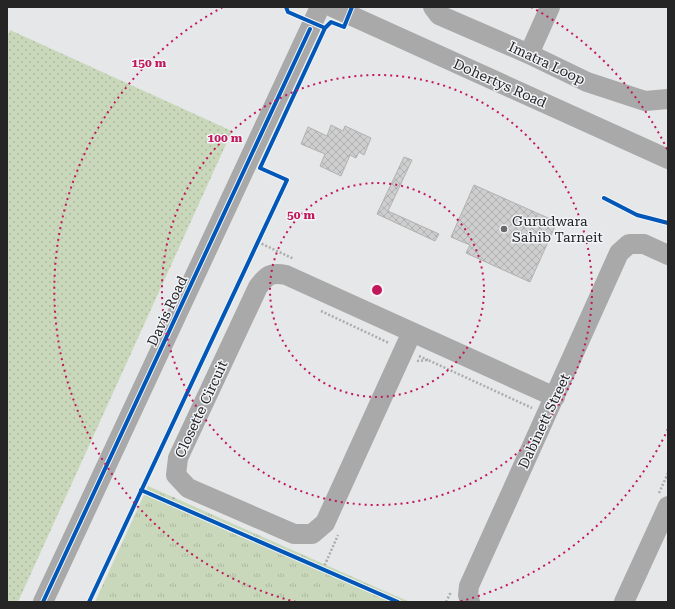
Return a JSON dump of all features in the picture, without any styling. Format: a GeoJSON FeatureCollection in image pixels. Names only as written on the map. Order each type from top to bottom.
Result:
{"type":"FeatureCollection","features":[{"type":"Feature","properties":{"kind":"street","name":"Davis Road"},"geometry":{"type":"LineString","coordinates":[[43,602],[320,7]]}},
{"type":"Feature","properties":{"kind":"street","name":"Dohertys Road"},"geometry":{"type":"LineString","coordinates":[[332,7],[668,159]]}},
{"type":"Feature","properties":{"kind":"street","name":"Imatra Loop"},"geometry":{"type":"LineString","coordinates":[[433,7],[439,15],[529,54],[587,82],[645,101],[668,99]]}},
{"type":"Feature","properties":{"kind":"street"},"geometry":{"type":"LineString","coordinates":[[529,54],[550,7]]}},
{"type":"Feature","properties":{"kind":"street","name":"Dabinett Street"},"geometry":{"type":"LineString","coordinates":[[470,602],[468,595],[469,586],[556,397],[619,253],[629,244],[644,244],[668,255]]}},
{"type":"Feature","properties":{"kind":"street","name":"Closette Circuit"},"geometry":{"type":"LineString","coordinates":[[412,332],[325,523],[312,534],[294,534],[188,488],[176,475],[178,458],[258,287],[270,275],[276,273],[286,275],[556,397]]}},
{"type":"Feature","properties":{"kind":"street"},"geometry":{"type":"LineString","coordinates":[[624,602],[668,506]]}},
{"type":"Feature","properties":{"kind":"path"},"geometry":{"type":"LineString","coordinates":[[256,249],[262,235]]}},
{"type":"Feature","properties":{"kind":"path"},"geometry":{"type":"LineString","coordinates":[[258,242],[295,259]]}},
{"type":"Feature","properties":{"kind":"path"},"geometry":{"type":"LineString","coordinates":[[314,308],[391,343],[403,354],[428,360],[533,408]]}},
{"type":"Feature","properties":{"kind":"path"},"geometry":{"type":"LineString","coordinates":[[403,354],[428,360]]}},
{"type":"Feature","properties":{"kind":"path"},"geometry":{"type":"LineString","coordinates":[[166,500],[179,506]]}},
{"type":"Feature","properties":{"kind":"path"},"geometry":{"type":"LineString","coordinates":[[323,569],[339,533]]}},
{"type":"Feature","properties":{"kind":"path"},"geometry":{"type":"LineString","coordinates":[[316,566],[330,572]]}},
{"type":"Feature","properties":{"kind":"green space"},"geometry":{"type":"Polygon","coordinates":[[[10,30],[232,131],[18,602],[7,602],[7,37],[10,30]]]}},
{"type":"Feature","properties":{"kind":"green space"},"geometry":{"type":"Polygon","coordinates":[[[148,486],[380,589],[410,602],[95,602],[148,486]]]}},
{"type":"Feature","properties":{"kind":"building"},"geometry":{"type":"Polygon","coordinates":[[[331,125],[343,131],[345,126],[371,138],[364,155],[359,152],[356,158],[350,155],[341,176],[320,166],[325,154],[301,144],[308,127],[327,136],[331,125]]]}},
{"type":"Feature","properties":{"kind":"building"},"geometry":{"type":"Polygon","coordinates":[[[404,157],[412,160],[388,211],[439,234],[435,241],[377,214],[404,157]]]}},
{"type":"Feature","properties":{"kind":"building","name":"Gurudwara Sahib Tarneit"},"geometry":{"type":"Polygon","coordinates":[[[474,185],[557,222],[530,282],[466,253],[470,245],[451,237],[474,185]]]}},
{"type":"Feature","properties":{"kind":"cycle path"},"geometry":{"type":"LineString","coordinates":[[286,7],[288,12],[325,28],[331,22],[344,27],[352,7]]}},
{"type":"Feature","properties":{"kind":"cycle path"},"geometry":{"type":"LineString","coordinates":[[89,602],[287,180],[260,168],[325,28]]}},
{"type":"Feature","properties":{"kind":"cycle path"},"geometry":{"type":"LineString","coordinates":[[43,602],[310,29]]}},
{"type":"Feature","properties":{"kind":"cycle path"},"geometry":{"type":"LineString","coordinates":[[604,198],[637,215],[668,223]]}},
{"type":"Feature","properties":{"kind":"cycle path"},"geometry":{"type":"LineString","coordinates":[[141,490],[398,602]]}},
{"type":"Feature","properties":{"kind":"place","name":"Gurudwara Sahib Tarneit"},"geometry":{"type":"Point","coordinates":[504,229]}}]}
